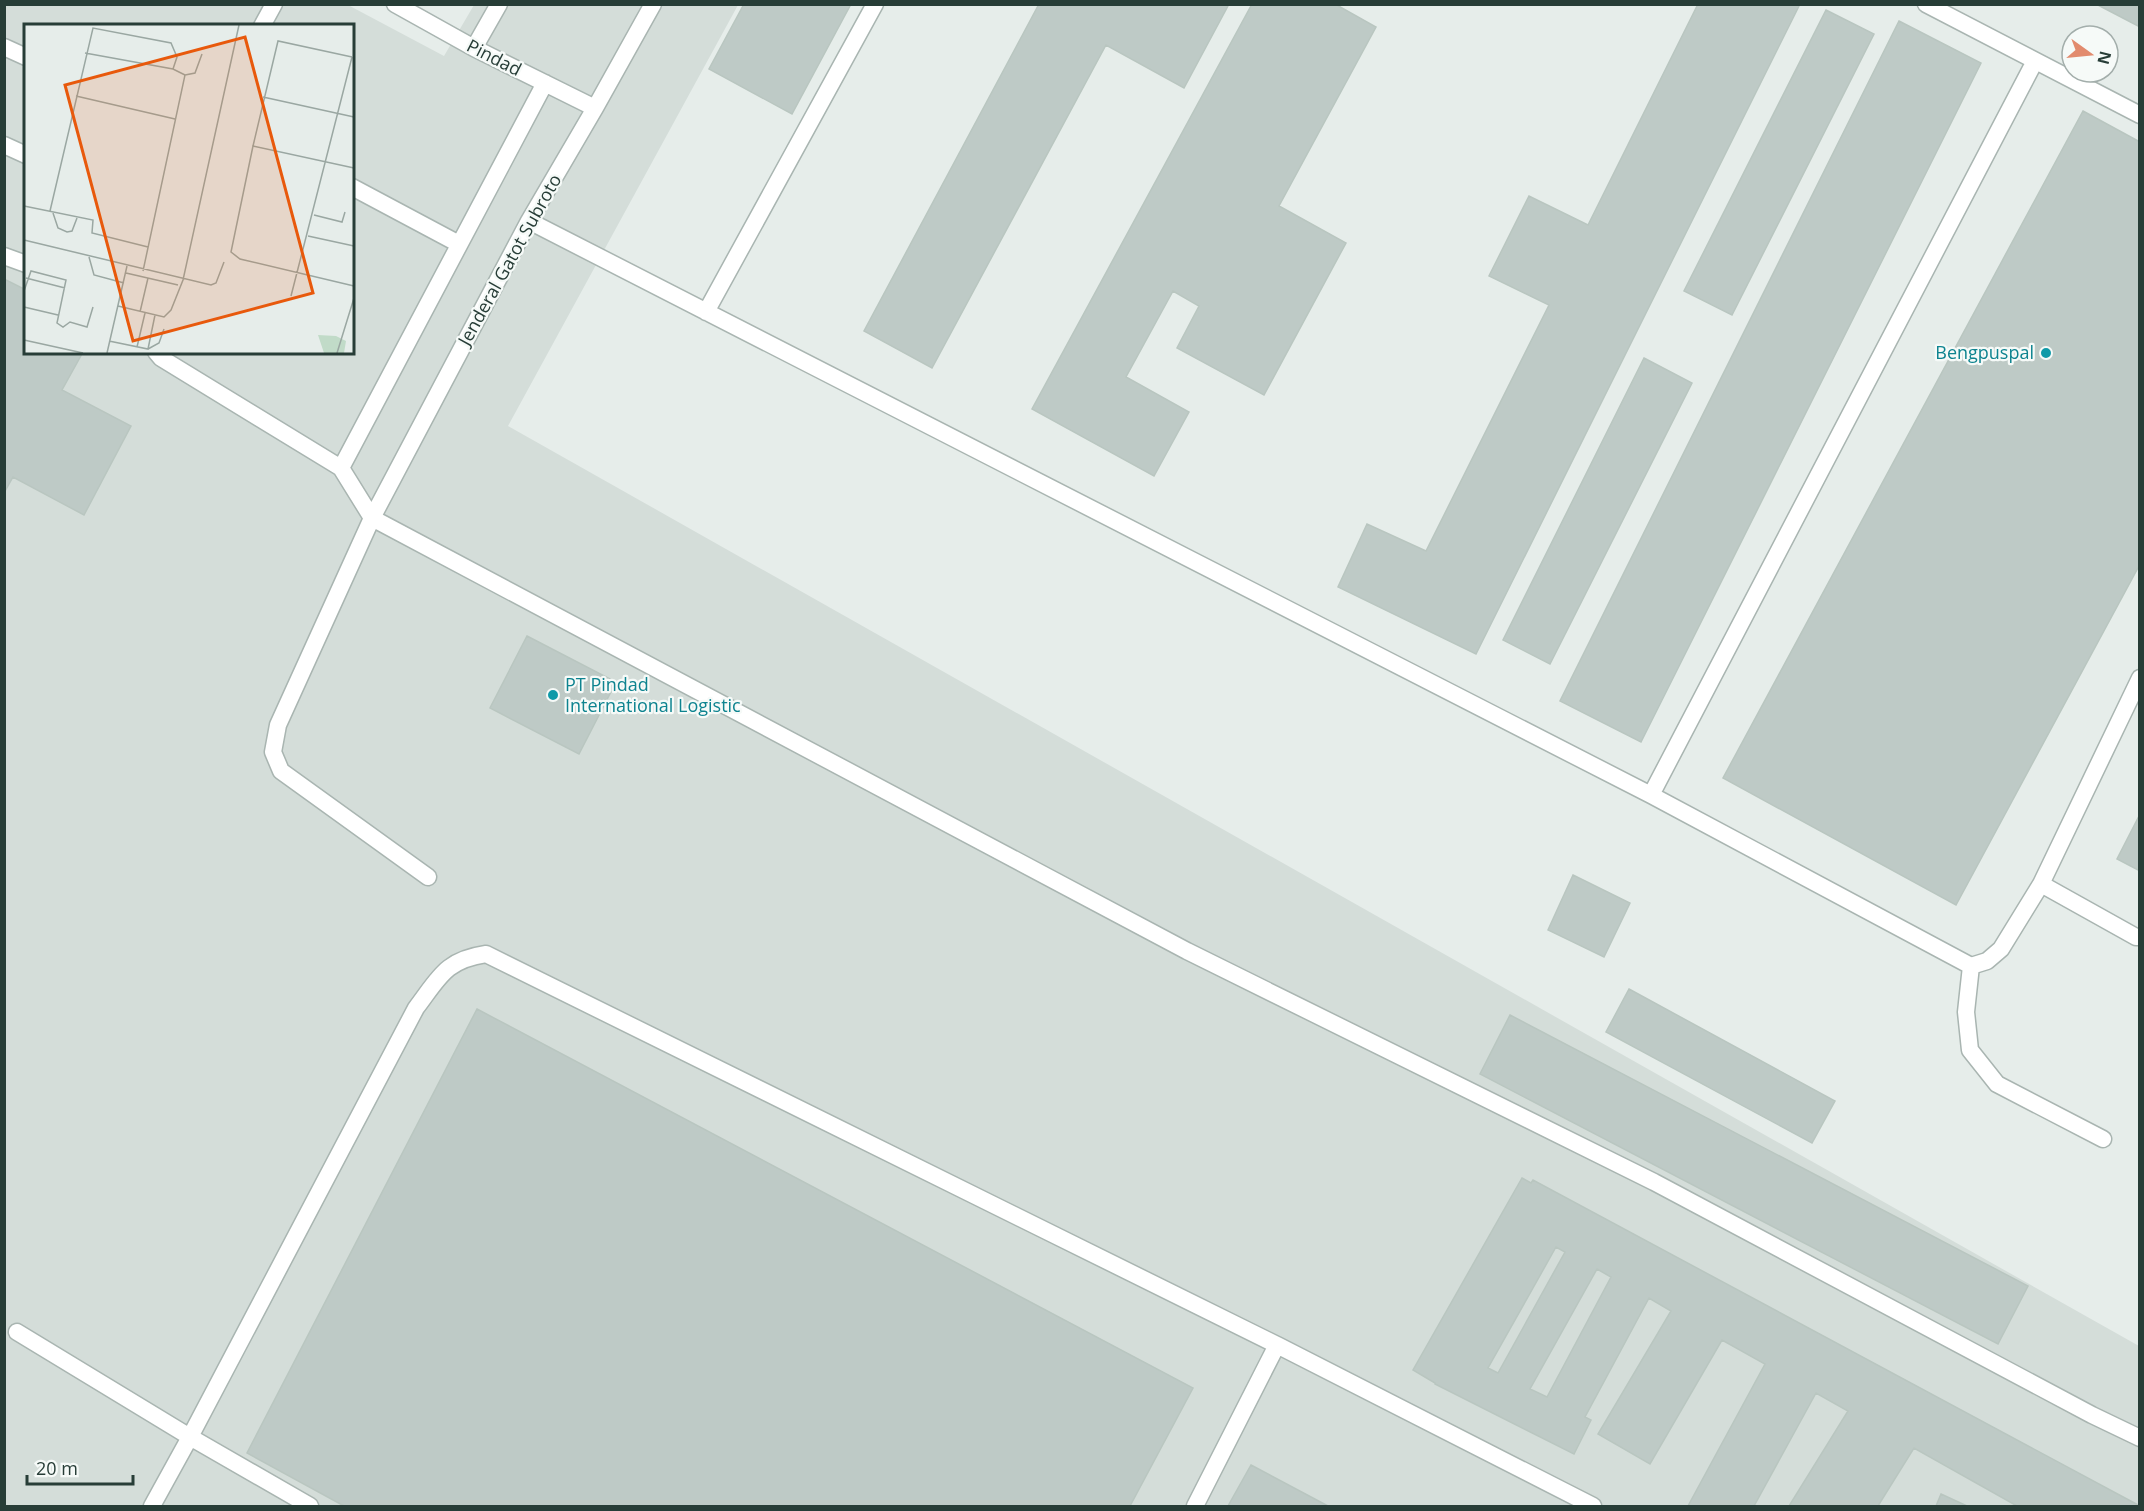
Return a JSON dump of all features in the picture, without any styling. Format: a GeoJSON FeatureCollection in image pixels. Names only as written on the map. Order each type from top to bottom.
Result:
{"type":"FeatureCollection","features":[{"type":"Feature","properties":{"kind":"lane"},"geometry":{"type":"LineString","coordinates":[[263,24],[274,4]]}},
{"type":"Feature","properties":{"kind":"lane","name":"Pindad"},"geometry":{"type":"LineString","coordinates":[[395,4],[474,48],[595,108]]}},
{"type":"Feature","properties":{"kind":"lane"},"geometry":{"type":"LineString","coordinates":[[474,48],[499,4]]}},
{"type":"Feature","properties":{"kind":"lane","name":"Jenderal Gatot Subroto"},"geometry":{"type":"LineString","coordinates":[[428,876],[280,771],[273,752],[278,725],[372,518],[529,220],[653,4]]}},
{"type":"Feature","properties":{"kind":"lane"},"geometry":{"type":"LineString","coordinates":[[706,312],[875,4]]}},
{"type":"Feature","properties":{"kind":"lane"},"geometry":{"type":"LineString","coordinates":[[1926,4],[2139,115]]}},
{"type":"Feature","properties":{"kind":"lane"},"geometry":{"type":"LineString","coordinates":[[4,47],[24,56]]}},
{"type":"Feature","properties":{"kind":"lane"},"geometry":{"type":"LineString","coordinates":[[1651,795],[2035,62]]}},
{"type":"Feature","properties":{"kind":"lane"},"geometry":{"type":"LineString","coordinates":[[341,468],[544,83]]}},
{"type":"Feature","properties":{"kind":"lane"},"geometry":{"type":"LineString","coordinates":[[4,145],[24,154]]}},
{"type":"Feature","properties":{"kind":"lane"},"geometry":{"type":"LineString","coordinates":[[354,188],[459,244]]}},
{"type":"Feature","properties":{"kind":"lane"},"geometry":{"type":"LineString","coordinates":[[529,220],[1651,795],[1971,966],[1987,961],[2001,949],[2041,884],[2139,678]]}},
{"type":"Feature","properties":{"kind":"lane"},"geometry":{"type":"LineString","coordinates":[[4,256],[24,263]]}},
{"type":"Feature","properties":{"kind":"lane"},"geometry":{"type":"LineString","coordinates":[[158,354],[341,468],[372,518],[1187,951],[1654,1182],[2139,1438]]}},
{"type":"Feature","properties":{"kind":"lane"},"geometry":{"type":"LineString","coordinates":[[2041,884],[2139,937]]}},
{"type":"Feature","properties":{"kind":"lane"},"geometry":{"type":"LineString","coordinates":[[152,1506],[416,1008],[447,967],[468,956],[486,954],[1277,1345],[1593,1506]]}},
{"type":"Feature","properties":{"kind":"lane"},"geometry":{"type":"LineString","coordinates":[[1971,966],[1966,1012],[1970,1050],[1997,1084],[2103,1139]]}},
{"type":"Feature","properties":{"kind":"lane"},"geometry":{"type":"LineString","coordinates":[[17,1332],[190,1437],[310,1506]]}},
{"type":"Feature","properties":{"kind":"lane"},"geometry":{"type":"LineString","coordinates":[[1195,1506],[1277,1345]]}},
{"type":"Feature","properties":{"kind":"shaded area"},"geometry":{"type":"Polygon","coordinates":[[[5,5],[348,5],[444,56],[474,5],[738,5],[508,426],[2139,1346],[2139,1506],[5,1506],[5,5]]]}},
{"type":"Feature","properties":{"kind":"building"},"geometry":{"type":"Polygon","coordinates":[[[744,4],[851,4],[792,114],[709,69],[744,4]]]}},
{"type":"Feature","properties":{"kind":"building"},"geometry":{"type":"Polygon","coordinates":[[[1039,4],[1229,4],[1184,88],[1106,45],[932,368],[864,331],[1039,4]]]}},
{"type":"Feature","properties":{"kind":"building"},"geometry":{"type":"Polygon","coordinates":[[[1252,4],[1335,4],[1376,27],[1279,206],[1346,243],[1264,395],[1177,348],[1199,306],[1173,291],[1126,377],[1189,412],[1154,476],[1032,409],[1252,4]]]}},
{"type":"Feature","properties":{"kind":"building"},"geometry":{"type":"Polygon","coordinates":[[[1698,4],[1800,4],[1476,654],[1338,587],[1367,524],[1426,551],[1549,305],[1489,276],[1529,196],[1588,225],[1698,4]]]}},
{"type":"Feature","properties":{"kind":"building"},"geometry":{"type":"Polygon","coordinates":[[[2096,4],[2140,4],[2140,27],[2096,4]]]}},
{"type":"Feature","properties":{"kind":"building"},"geometry":{"type":"Polygon","coordinates":[[[1826,10],[1874,34],[1732,315],[1684,291],[1826,10]]]}},
{"type":"Feature","properties":{"kind":"building"},"geometry":{"type":"Polygon","coordinates":[[[1899,21],[1981,63],[1641,742],[1560,701],[1899,21]]]}},
{"type":"Feature","properties":{"kind":"building","name":"Bengpuspal"},"geometry":{"type":"Polygon","coordinates":[[[2083,111],[2140,142],[2140,564],[1956,905],[1723,778],[2083,111]]]}},
{"type":"Feature","properties":{"kind":"building"},"geometry":{"type":"Polygon","coordinates":[[[4,279],[24,289],[24,354],[82,354],[62,390],[131,426],[84,515],[13,477],[4,493],[4,279]]]}},
{"type":"Feature","properties":{"kind":"building"},"geometry":{"type":"Polygon","coordinates":[[[1644,358],[1692,383],[1550,664],[1503,640],[1644,358]]]}},
{"type":"Feature","properties":{"kind":"building","name":"PT Pindad International Logistic"},"geometry":{"type":"Polygon","coordinates":[[[527,636],[616,682],[579,754],[490,708],[527,636]]]}},
{"type":"Feature","properties":{"kind":"building"},"geometry":{"type":"Polygon","coordinates":[[[2140,814],[2140,871],[2117,859],[2140,814]]]}},
{"type":"Feature","properties":{"kind":"building"},"geometry":{"type":"Polygon","coordinates":[[[1573,875],[1630,903],[1604,957],[1548,930],[1573,875]]]}},
{"type":"Feature","properties":{"kind":"building"},"geometry":{"type":"Polygon","coordinates":[[[1629,989],[1835,1101],[1812,1143],[1606,1032],[1629,989]]]}},
{"type":"Feature","properties":{"kind":"building"},"geometry":{"type":"Polygon","coordinates":[[[477,1009],[1193,1388],[1130,1506],[344,1506],[247,1453],[477,1009]]]}},
{"type":"Feature","properties":{"kind":"building"},"geometry":{"type":"Polygon","coordinates":[[[1510,1015],[2028,1286],[1998,1344],[1480,1074],[1510,1015]]]}},
{"type":"Feature","properties":{"kind":"building"},"geometry":{"type":"Polygon","coordinates":[[[1522,1178],[1531,1183],[1533,1180],[2140,1506],[2017,1506],[1914,1448],[1878,1506],[1789,1506],[1848,1411],[1816,1393],[1754,1506],[1688,1506],[1765,1364],[1722,1340],[1650,1464],[1598,1434],[1671,1311],[1649,1298],[1585,1417],[1591,1420],[1574,1454],[1435,1384],[1413,1370],[1522,1178]],[[1556,1247],[1488,1368],[1498,1373],[1565,1252],[1556,1247]],[[1597,1269],[1530,1389],[1547,1397],[1611,1277],[1597,1269]]]}},
{"type":"Feature","properties":{"kind":"building"},"geometry":{"type":"Polygon","coordinates":[[[1251,1465],[1328,1506],[1228,1506],[1251,1465]]]}},
{"type":"Feature","properties":{"kind":"building"},"geometry":{"type":"Polygon","coordinates":[[[1941,1494],[1967,1506],[1936,1506],[1941,1494]]]}},
{"type":"Feature","properties":{"kind":"place","name":"Bengpuspal"},"geometry":{"type":"Point","coordinates":[2046,353]}},
{"type":"Feature","properties":{"kind":"place","name":"PT Pindad International Logistic"},"geometry":{"type":"Point","coordinates":[553,695]}}]}
